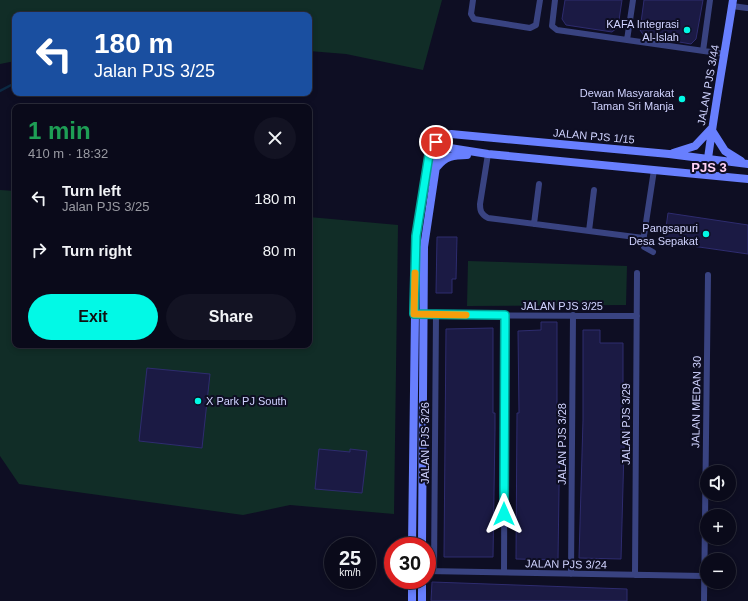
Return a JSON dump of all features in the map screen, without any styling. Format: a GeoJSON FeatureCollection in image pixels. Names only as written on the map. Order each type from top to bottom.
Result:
{"type":"FeatureCollection","features":[{"type":"Feature","properties":{"kind":"main road","name":"JALAN PJS 3/44"},"geometry":{"type":"LineString","coordinates":[[706,174],[711,129],[719,94],[732,3]]}},
{"type":"Feature","properties":{"kind":"main road"},"geometry":{"type":"LineString","coordinates":[[668,154],[695,146],[711,129],[724,151],[733,158],[748,164]]}},
{"type":"Feature","properties":{"kind":"main road","name":"JALAN PJS 1/15"},"geometry":{"type":"LineString","coordinates":[[439,138],[450,134],[668,154],[748,164]]}},
{"type":"Feature","properties":{"kind":"main road"},"geometry":{"type":"LineString","coordinates":[[412,537],[416,236],[429,155],[432,146],[439,138],[445,148]]}},
{"type":"Feature","properties":{"kind":"main road"},"geometry":{"type":"LineString","coordinates":[[445,148],[488,154],[748,179]]}},
{"type":"Feature","properties":{"kind":"main road"},"geometry":{"type":"LineString","coordinates":[[422,537],[424,247],[436,168],[439,154],[445,148]]}},
{"type":"Feature","properties":{"kind":"main road"},"geometry":{"type":"LineString","coordinates":[[436,168],[441,161],[448,157],[456,155],[488,154]]}},
{"type":"Feature","properties":{"kind":"main road"},"geometry":{"type":"LineString","coordinates":[[412,589],[412,601]]}},
{"type":"Feature","properties":{"kind":"main road"},"geometry":{"type":"LineString","coordinates":[[422,589],[422,601]]}},
{"type":"Feature","properties":{"kind":"street"},"geometry":{"type":"LineString","coordinates":[[473,0],[472,18],[476,20],[530,28],[536,25],[540,0]]}},
{"type":"Feature","properties":{"kind":"street"},"geometry":{"type":"LineString","coordinates":[[555,0],[552,26],[554,30],[725,54]]}},
{"type":"Feature","properties":{"kind":"street"},"geometry":{"type":"LineString","coordinates":[[627,40],[633,0]]}},
{"type":"Feature","properties":{"kind":"street"},"geometry":{"type":"LineString","coordinates":[[702,51],[710,0]]}},
{"type":"Feature","properties":{"kind":"street"},"geometry":{"type":"LineString","coordinates":[[732,3],[747,8]]}},
{"type":"Feature","properties":{"kind":"street"},"geometry":{"type":"LineString","coordinates":[[488,154],[480,211],[488,218],[643,238]]}},
{"type":"Feature","properties":{"kind":"street"},"geometry":{"type":"LineString","coordinates":[[653,252],[644,247],[643,238],[654,170]]}},
{"type":"Feature","properties":{"kind":"street"},"geometry":{"type":"LineString","coordinates":[[534,224],[539,184]]}},
{"type":"Feature","properties":{"kind":"street"},"geometry":{"type":"LineString","coordinates":[[589,231],[594,190]]}},
{"type":"Feature","properties":{"kind":"street","name":"JALAN PJS 3/29"},"geometry":{"type":"LineString","coordinates":[[635,575],[637,273]]}},
{"type":"Feature","properties":{"kind":"street","name":"JALAN MEDAN 30"},"geometry":{"type":"LineString","coordinates":[[704,553],[708,275]]}},
{"type":"Feature","properties":{"kind":"street","name":"JALAN PJS 3/25"},"geometry":{"type":"LineString","coordinates":[[414,314],[637,316]]}},
{"type":"Feature","properties":{"kind":"street","name":"JALAN PJS 3/26"},"geometry":{"type":"LineString","coordinates":[[434,537],[436,315]]}},
{"type":"Feature","properties":{"kind":"street"},"geometry":{"type":"LineString","coordinates":[[504,572],[505,315]]}},
{"type":"Feature","properties":{"kind":"street","name":"JALAN PJS 3/28"},"geometry":{"type":"LineString","coordinates":[[571,574],[573,315]]}},
{"type":"Feature","properties":{"kind":"street","name":"JALAN PJS 3/24"},"geometry":{"type":"LineString","coordinates":[[436,571],[700,576]]}},
{"type":"Feature","properties":{"kind":"street","name":"JALAN MEDAN 30"},"geometry":{"type":"LineString","coordinates":[[704,589],[704,601]]}},
{"type":"Feature","properties":{"kind":"green space"},"geometry":{"type":"Polygon","coordinates":[[[0,0],[442,0],[423,70],[346,54],[312,51],[312,12],[12,12],[12,62],[0,64],[0,0]]]}},
{"type":"Feature","properties":{"kind":"green space","name":"X Park PJ South"},"geometry":{"type":"Polygon","coordinates":[[[0,190],[12,191],[12,348],[312,348],[312,217],[398,225],[394,514],[290,505],[243,515],[19,484],[0,456],[0,190]]]}},
{"type":"Feature","properties":{"kind":"green space"},"geometry":{"type":"Polygon","coordinates":[[[468,261],[627,266],[626,305],[467,306],[468,261]]]}},
{"type":"Feature","properties":{"kind":"building"},"geometry":{"type":"Polygon","coordinates":[[[565,0],[622,0],[618,27],[612,32],[566,25],[562,19],[565,0]]]}},
{"type":"Feature","properties":{"kind":"building"},"geometry":{"type":"Polygon","coordinates":[[[644,0],[703,0],[696,39],[691,44],[644,36],[640,30],[644,0]]]}},
{"type":"Feature","properties":{"kind":"building","name":"Pangsapuri Desa Sepakat"},"geometry":{"type":"Polygon","coordinates":[[[668,213],[748,225],[748,254],[664,242],[668,213]]]}},
{"type":"Feature","properties":{"kind":"building"},"geometry":{"type":"Polygon","coordinates":[[[437,237],[457,237],[456,279],[452,279],[452,293],[436,293],[437,237]]]}},
{"type":"Feature","properties":{"kind":"building"},"geometry":{"type":"Polygon","coordinates":[[[541,322],[557,322],[557,413],[560,413],[558,560],[516,559],[517,413],[519,413],[518,331],[541,330],[541,322]]]}},
{"type":"Feature","properties":{"kind":"building"},"geometry":{"type":"Polygon","coordinates":[[[493,328],[493,413],[495,413],[495,429],[493,557],[444,557],[446,329],[493,328]]]}},
{"type":"Feature","properties":{"kind":"building"},"geometry":{"type":"Polygon","coordinates":[[[583,330],[600,330],[600,343],[623,343],[623,413],[625,413],[621,559],[579,558],[583,420],[583,330]]]}},
{"type":"Feature","properties":{"kind":"building"},"geometry":{"type":"Polygon","coordinates":[[[147,368],[210,374],[202,448],[139,441],[147,368]]]}},
{"type":"Feature","properties":{"kind":"building"},"geometry":{"type":"Polygon","coordinates":[[[319,449],[350,452],[350,449],[367,451],[362,493],[315,489],[319,449]]]}},
{"type":"Feature","properties":{"kind":"building"},"geometry":{"type":"Polygon","coordinates":[[[436,582],[627,589],[627,601],[431,601],[432,589],[436,589],[436,582]]]}},
{"type":"Feature","properties":{"kind":"waterway"},"geometry":{"type":"LineString","coordinates":[[0,91],[12,85]]}},
{"type":"Feature","properties":{"kind":"slow traffic"},"geometry":{"type":"LineString","coordinates":[[415,273],[414,314],[466,315]]}},
{"type":"Feature","properties":{"kind":"place","name":"KAFA Integrasi Al-Islah"},"geometry":{"type":"Point","coordinates":[687,30]}},
{"type":"Feature","properties":{"kind":"place","name":"Dewan Masyarakat Taman Sri Manja"},"geometry":{"type":"Point","coordinates":[682,99]}},
{"type":"Feature","properties":{"kind":"place","name":"Pangsapuri Desa Sepakat"},"geometry":{"type":"Point","coordinates":[706,234]}},
{"type":"Feature","properties":{"kind":"place","name":"X Park PJ South"},"geometry":{"type":"Point","coordinates":[198,401]}},
{"type":"Feature","properties":{"kind":"district","name":"PJS 3"},"geometry":{"type":"Point","coordinates":[709,167]}},
{"type":"Feature","properties":{"kind":"route"},"geometry":{"type":"LineString","coordinates":[[436,142],[432,146],[429,155],[416,236],[414,314],[505,315],[504,514]]}}]}
